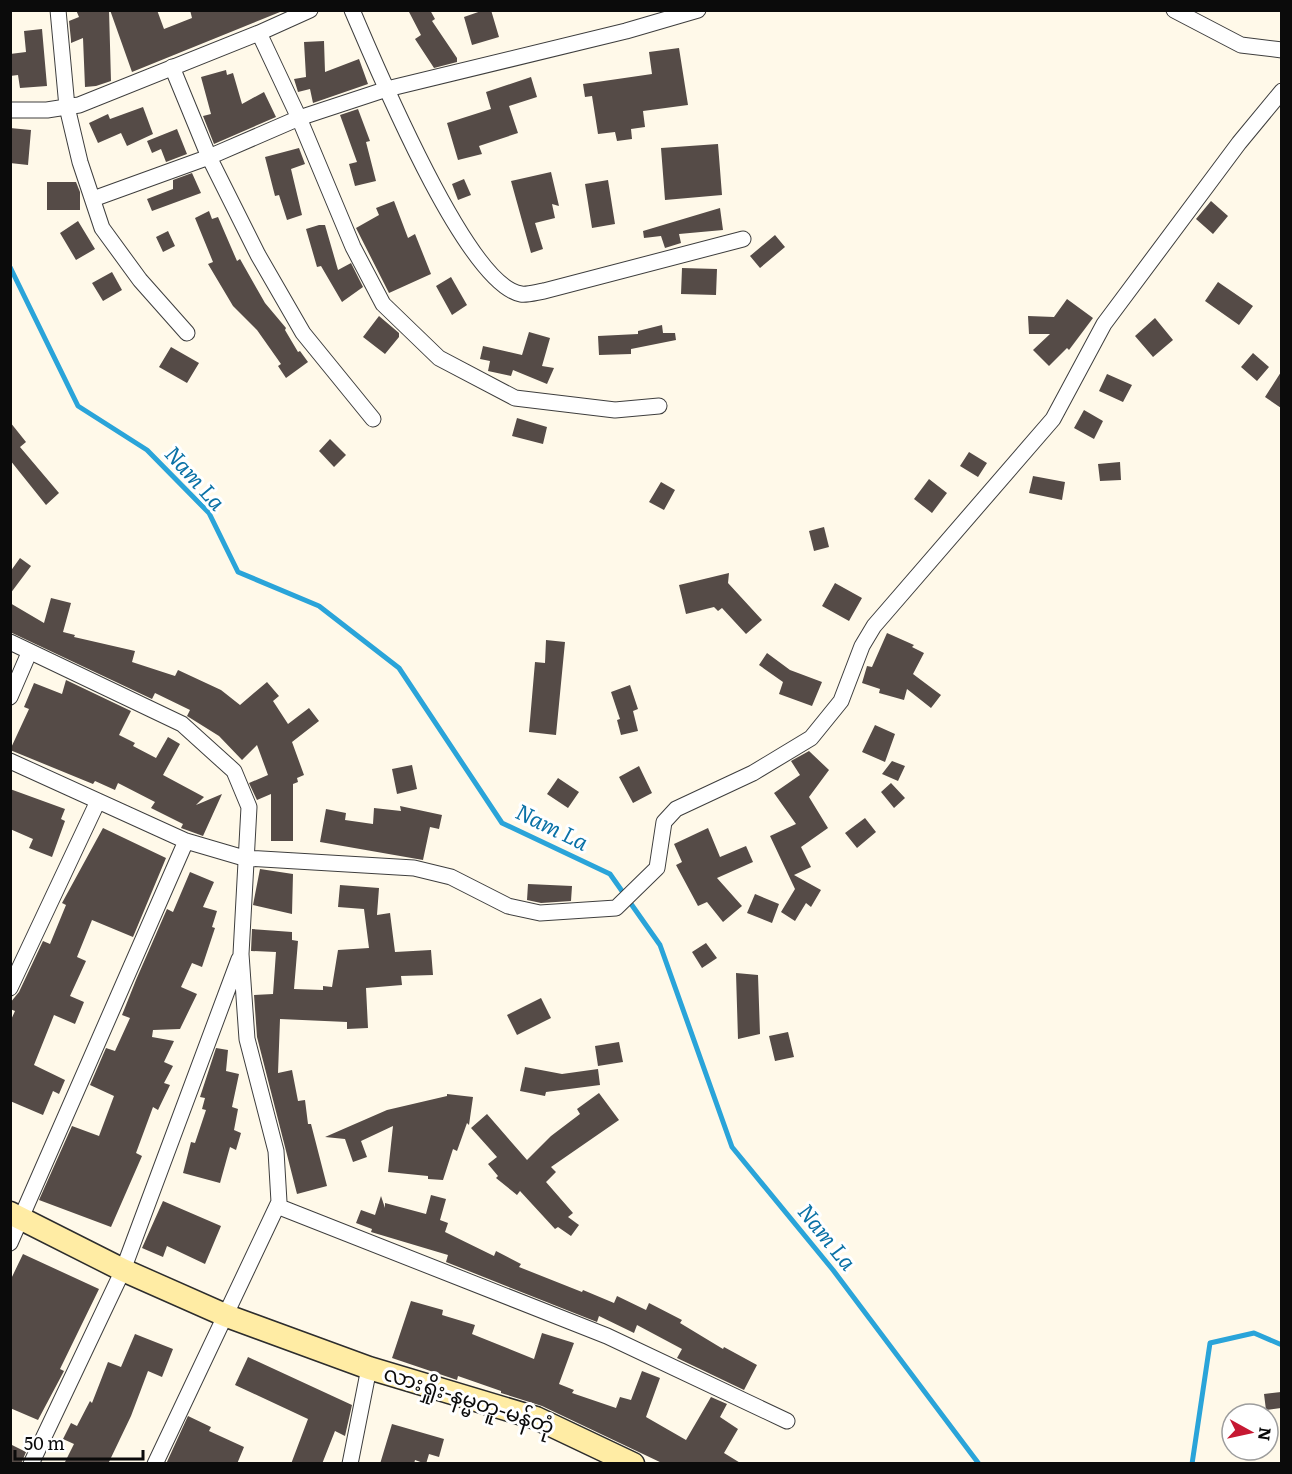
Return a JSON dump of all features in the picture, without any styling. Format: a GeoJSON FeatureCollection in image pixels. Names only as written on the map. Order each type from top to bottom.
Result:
{"type":"FeatureCollection","features":[{"type":"Feature","properties":{"kind":"main road","name":"လားရှိုး-နမ္မတူ-မန်တုံ"},"geometry":{"type":"LineString","coordinates":[[16,1216],[123,1270],[227,1316],[369,1368],[536,1418],[633,1464]]}},
{"type":"Feature","properties":{"kind":"street"},"geometry":{"type":"LineString","coordinates":[[58,10],[67,107],[80,162],[102,228],[140,280],[187,333]]}},
{"type":"Feature","properties":{"kind":"street"},"geometry":{"type":"LineString","coordinates":[[10,110],[79,105],[259,33],[310,10]]}},
{"type":"Feature","properties":{"kind":"street"},"geometry":{"type":"LineString","coordinates":[[352,10],[429,179],[465,240],[498,280],[520,294],[544,291],[743,239]]}},
{"type":"Feature","properties":{"kind":"street"},"geometry":{"type":"LineString","coordinates":[[93,199],[209,157],[299,118],[387,89],[626,31],[698,10]]}},
{"type":"Feature","properties":{"kind":"street"},"geometry":{"type":"LineString","coordinates":[[1174,10],[1241,45],[1281,50]]}},
{"type":"Feature","properties":{"kind":"street"},"geometry":{"type":"LineString","coordinates":[[259,33],[299,118],[353,247],[383,304],[439,357],[515,398],[615,410],[659,406]]}},
{"type":"Feature","properties":{"kind":"street"},"geometry":{"type":"LineString","coordinates":[[172,67],[209,157],[258,255],[303,333],[373,419]]}},
{"type":"Feature","properties":{"kind":"street"},"geometry":{"type":"LineString","coordinates":[[10,761],[186,841],[244,858],[414,868],[451,877],[508,906],[540,913],[616,908],[657,868],[664,822],[676,809],[753,773],[811,738],[819,729],[841,701],[862,646],[874,626],[1053,418],[1104,324],[1239,143],[1281,91]]}},
{"type":"Feature","properties":{"kind":"street"},"geometry":{"type":"LineString","coordinates":[[10,642],[182,724],[234,771],[249,807],[244,858],[241,954],[247,1039],[276,1151],[277,1206],[227,1316],[155,1464]]}},
{"type":"Feature","properties":{"kind":"street"},"geometry":{"type":"LineString","coordinates":[[10,697],[29,653]]}},
{"type":"Feature","properties":{"kind":"street"},"geometry":{"type":"LineString","coordinates":[[10,988],[98,801]]}},
{"type":"Feature","properties":{"kind":"street"},"geometry":{"type":"LineString","coordinates":[[10,1243],[16,1216],[186,841]]}},
{"type":"Feature","properties":{"kind":"street"},"geometry":{"type":"LineString","coordinates":[[31,1464],[123,1270],[241,954]]}},
{"type":"Feature","properties":{"kind":"street"},"geometry":{"type":"LineString","coordinates":[[277,1206],[607,1336],[787,1421]]}},
{"type":"Feature","properties":{"kind":"street"},"geometry":{"type":"LineString","coordinates":[[350,1464],[369,1368]]}},
{"type":"Feature","properties":{"kind":"building"},"geometry":{"type":"Polygon","coordinates":[[[76,10],[109,10],[111,81],[85,87],[83,38],[71,43],[69,21],[79,17],[76,10]]]}},
{"type":"Feature","properties":{"kind":"building"},"geometry":{"type":"Polygon","coordinates":[[[110,10],[157,10],[164,29],[192,18],[190,10],[285,10],[132,72],[110,10]]]}},
{"type":"Feature","properties":{"kind":"building"},"geometry":{"type":"Polygon","coordinates":[[[408,10],[430,10],[435,19],[432,21],[457,58],[457,62],[434,68],[415,39],[421,35],[408,10]]]}},
{"type":"Feature","properties":{"kind":"building"},"geometry":{"type":"Polygon","coordinates":[[[491,10],[499,37],[472,45],[464,17],[491,10]]]}},
{"type":"Feature","properties":{"kind":"building"},"geometry":{"type":"Polygon","coordinates":[[[42,29],[47,86],[20,88],[18,75],[10,76],[10,54],[26,52],[24,31],[42,29]]]}},
{"type":"Feature","properties":{"kind":"building"},"geometry":{"type":"Polygon","coordinates":[[[324,41],[325,72],[359,59],[368,84],[313,103],[310,89],[298,92],[294,79],[306,77],[304,42],[324,41]]]}},
{"type":"Feature","properties":{"kind":"building"},"geometry":{"type":"Polygon","coordinates":[[[679,48],[688,105],[643,111],[645,127],[631,129],[632,139],[617,141],[615,132],[598,134],[592,96],[585,97],[583,84],[652,74],[649,52],[679,48]]]}},
{"type":"Feature","properties":{"kind":"building"},"geometry":{"type":"Polygon","coordinates":[[[226,70],[227,75],[233,73],[242,104],[264,92],[276,117],[214,144],[203,116],[211,114],[201,77],[226,70]]]}},
{"type":"Feature","properties":{"kind":"building"},"geometry":{"type":"Polygon","coordinates":[[[531,77],[537,97],[509,106],[518,133],[479,146],[482,154],[458,160],[447,123],[491,109],[486,92],[531,77]]]}},
{"type":"Feature","properties":{"kind":"building"},"geometry":{"type":"Polygon","coordinates":[[[143,107],[153,134],[127,146],[121,133],[98,143],[89,123],[108,114],[110,119],[143,107]]]}},
{"type":"Feature","properties":{"kind":"building"},"geometry":{"type":"Polygon","coordinates":[[[358,109],[370,141],[366,142],[376,181],[355,186],[349,164],[357,162],[340,115],[358,109]]]}},
{"type":"Feature","properties":{"kind":"building"},"geometry":{"type":"Polygon","coordinates":[[[10,128],[31,130],[28,165],[10,163],[10,128]]]}},
{"type":"Feature","properties":{"kind":"building"},"geometry":{"type":"Polygon","coordinates":[[[177,129],[187,154],[166,162],[161,149],[152,153],[147,141],[177,129]]]}},
{"type":"Feature","properties":{"kind":"building"},"geometry":{"type":"Polygon","coordinates":[[[718,144],[722,195],[665,200],[661,148],[718,144]]]}},
{"type":"Feature","properties":{"kind":"building"},"geometry":{"type":"Polygon","coordinates":[[[299,148],[305,164],[291,169],[302,215],[287,220],[279,195],[275,196],[265,157],[299,148]]]}},
{"type":"Feature","properties":{"kind":"building"},"geometry":{"type":"Polygon","coordinates":[[[551,172],[559,206],[552,204],[555,218],[535,223],[543,249],[531,253],[511,181],[551,172]]]}},
{"type":"Feature","properties":{"kind":"building"},"geometry":{"type":"Polygon","coordinates":[[[192,173],[201,193],[152,211],[147,199],[173,189],[173,180],[192,173]]]}},
{"type":"Feature","properties":{"kind":"building"},"geometry":{"type":"Polygon","coordinates":[[[464,179],[471,195],[458,200],[452,184],[464,179]]]}},
{"type":"Feature","properties":{"kind":"building"},"geometry":{"type":"Polygon","coordinates":[[[608,180],[615,224],[592,228],[585,184],[608,180]]]}},
{"type":"Feature","properties":{"kind":"building"},"geometry":{"type":"Polygon","coordinates":[[[47,182],[76,182],[80,192],[80,210],[47,210],[47,182]]]}},
{"type":"Feature","properties":{"kind":"building"},"geometry":{"type":"Polygon","coordinates":[[[394,201],[408,238],[415,234],[431,274],[389,293],[356,228],[379,215],[376,208],[394,201]]]}},
{"type":"Feature","properties":{"kind":"building"},"geometry":{"type":"Polygon","coordinates":[[[1211,201],[1228,216],[1213,234],[1196,219],[1211,201]]]}},
{"type":"Feature","properties":{"kind":"building"},"geometry":{"type":"Polygon","coordinates":[[[720,208],[723,230],[679,234],[681,243],[665,248],[661,236],[644,238],[643,231],[720,208]]]}},
{"type":"Feature","properties":{"kind":"building"},"geometry":{"type":"Polygon","coordinates":[[[209,211],[212,219],[218,217],[237,261],[240,259],[265,303],[286,328],[298,352],[300,351],[308,362],[286,378],[278,366],[281,364],[257,330],[233,306],[208,264],[213,262],[195,218],[209,211]]]}},
{"type":"Feature","properties":{"kind":"building"},"geometry":{"type":"Polygon","coordinates":[[[78,221],[95,249],[76,260],[60,233],[78,221]]]}},
{"type":"Feature","properties":{"kind":"building"},"geometry":{"type":"Polygon","coordinates":[[[325,225],[338,270],[351,263],[363,287],[342,302],[321,266],[317,267],[306,229],[325,225]]]}},
{"type":"Feature","properties":{"kind":"building"},"geometry":{"type":"Polygon","coordinates":[[[168,231],[175,246],[163,252],[156,237],[168,231]]]}},
{"type":"Feature","properties":{"kind":"building"},"geometry":{"type":"Polygon","coordinates":[[[775,235],[785,247],[760,268],[750,256],[775,235]]]}},
{"type":"Feature","properties":{"kind":"building"},"geometry":{"type":"Polygon","coordinates":[[[682,268],[717,269],[716,295],[681,294],[682,268]]]}},
{"type":"Feature","properties":{"kind":"building"},"geometry":{"type":"Polygon","coordinates":[[[112,272],[122,290],[103,301],[92,283],[112,272]]]}},
{"type":"Feature","properties":{"kind":"building"},"geometry":{"type":"Polygon","coordinates":[[[451,277],[467,305],[452,315],[436,286],[451,277]]]}},
{"type":"Feature","properties":{"kind":"building"},"geometry":{"type":"Polygon","coordinates":[[[1218,282],[1253,306],[1239,325],[1205,301],[1218,282]]]}},
{"type":"Feature","properties":{"kind":"building"},"geometry":{"type":"Polygon","coordinates":[[[1067,299],[1093,318],[1069,350],[1067,348],[1049,366],[1033,350],[1050,334],[1029,334],[1028,316],[1054,317],[1067,299]]]}},
{"type":"Feature","properties":{"kind":"building"},"geometry":{"type":"Polygon","coordinates":[[[379,316],[399,333],[399,337],[385,354],[363,337],[379,316]]]}},
{"type":"Feature","properties":{"kind":"building"},"geometry":{"type":"Polygon","coordinates":[[[1155,318],[1173,340],[1153,357],[1135,336],[1155,318]]]}},
{"type":"Feature","properties":{"kind":"building"},"geometry":{"type":"Polygon","coordinates":[[[662,325],[663,333],[675,333],[676,340],[631,349],[631,354],[599,355],[598,336],[638,334],[638,331],[662,325]]]}},
{"type":"Feature","properties":{"kind":"building"},"geometry":{"type":"Polygon","coordinates":[[[529,332],[550,338],[542,366],[554,368],[547,384],[513,370],[511,376],[488,371],[490,361],[480,359],[483,346],[522,355],[529,332]]]}},
{"type":"Feature","properties":{"kind":"building"},"geometry":{"type":"Polygon","coordinates":[[[171,347],[199,363],[187,383],[159,367],[171,347]]]}},
{"type":"Feature","properties":{"kind":"building"},"geometry":{"type":"Polygon","coordinates":[[[1253,353],[1269,367],[1257,381],[1241,367],[1253,353]]]}},
{"type":"Feature","properties":{"kind":"building"},"geometry":{"type":"Polygon","coordinates":[[[1281,372],[1281,408],[1265,397],[1281,372]]]}},
{"type":"Feature","properties":{"kind":"building"},"geometry":{"type":"Polygon","coordinates":[[[1107,374],[1132,385],[1123,402],[1099,391],[1107,374]]]}},
{"type":"Feature","properties":{"kind":"building"},"geometry":{"type":"Polygon","coordinates":[[[1084,410],[1103,421],[1094,439],[1074,428],[1084,410]]]}},
{"type":"Feature","properties":{"kind":"building"},"geometry":{"type":"Polygon","coordinates":[[[517,418],[547,427],[543,444],[512,436],[517,418]]]}},
{"type":"Feature","properties":{"kind":"building"},"geometry":{"type":"Polygon","coordinates":[[[10,422],[26,442],[20,447],[59,493],[46,505],[10,460],[10,422]]]}},
{"type":"Feature","properties":{"kind":"building"},"geometry":{"type":"Polygon","coordinates":[[[330,439],[346,455],[334,467],[319,451],[330,439]]]}},
{"type":"Feature","properties":{"kind":"building"},"geometry":{"type":"Polygon","coordinates":[[[969,452],[987,463],[978,477],[960,466],[969,452]]]}},
{"type":"Feature","properties":{"kind":"building"},"geometry":{"type":"Polygon","coordinates":[[[1120,462],[1121,480],[1100,481],[1098,464],[1120,462]]]}},
{"type":"Feature","properties":{"kind":"building"},"geometry":{"type":"Polygon","coordinates":[[[1033,476],[1065,482],[1062,500],[1029,493],[1033,476]]]}},
{"type":"Feature","properties":{"kind":"building"},"geometry":{"type":"Polygon","coordinates":[[[929,479],[947,493],[932,513],[914,499],[929,479]]]}},
{"type":"Feature","properties":{"kind":"building"},"geometry":{"type":"Polygon","coordinates":[[[661,482],[675,490],[664,510],[649,502],[661,482]]]}},
{"type":"Feature","properties":{"kind":"building"},"geometry":{"type":"Polygon","coordinates":[[[824,527],[829,547],[814,551],[809,531],[824,527]]]}},
{"type":"Feature","properties":{"kind":"building"},"geometry":{"type":"Polygon","coordinates":[[[20,558],[31,566],[10,594],[10,572],[20,558]]]}},
{"type":"Feature","properties":{"kind":"building"},"geometry":{"type":"Polygon","coordinates":[[[729,573],[728,583],[762,620],[746,634],[722,608],[718,611],[714,607],[686,614],[679,585],[729,573]]]}},
{"type":"Feature","properties":{"kind":"building"},"geometry":{"type":"Polygon","coordinates":[[[835,583],[862,598],[849,621],[822,606],[835,583]]]}},
{"type":"Feature","properties":{"kind":"building"},"geometry":{"type":"Polygon","coordinates":[[[51,598],[71,603],[63,632],[75,635],[74,637],[135,651],[132,662],[175,676],[178,670],[221,690],[240,705],[267,682],[279,696],[273,701],[288,724],[309,708],[319,721],[292,742],[304,775],[297,778],[298,782],[293,784],[293,841],[271,841],[271,794],[257,800],[249,783],[268,775],[257,745],[242,760],[219,736],[187,716],[190,710],[155,693],[152,699],[10,632],[10,603],[44,623],[51,598]]]}},
{"type":"Feature","properties":{"kind":"building"},"geometry":{"type":"Polygon","coordinates":[[[887,633],[914,645],[912,647],[924,653],[913,674],[941,695],[931,708],[907,689],[904,700],[879,693],[880,689],[862,683],[867,666],[872,667],[887,633]]]}},
{"type":"Feature","properties":{"kind":"building"},"geometry":{"type":"Polygon","coordinates":[[[546,640],[565,642],[556,735],[529,732],[535,662],[545,663],[546,640]]]}},
{"type":"Feature","properties":{"kind":"building"},"geometry":{"type":"Polygon","coordinates":[[[767,653],[790,670],[822,682],[812,706],[779,694],[783,682],[759,665],[767,653]]]}},
{"type":"Feature","properties":{"kind":"building"},"geometry":{"type":"Polygon","coordinates":[[[66,680],[131,711],[119,735],[135,743],[133,746],[156,758],[168,737],[180,744],[163,775],[204,797],[196,805],[222,794],[203,836],[181,828],[183,824],[151,808],[155,802],[118,783],[115,790],[95,781],[93,784],[10,750],[29,709],[24,707],[34,683],[62,694],[66,680]]]}},
{"type":"Feature","properties":{"kind":"building"},"geometry":{"type":"Polygon","coordinates":[[[630,685],[638,709],[633,711],[638,731],[621,735],[617,720],[620,719],[611,692],[630,685]]]}},
{"type":"Feature","properties":{"kind":"building"},"geometry":{"type":"Polygon","coordinates":[[[875,725],[895,734],[885,762],[862,752],[875,725]]]}},
{"type":"Feature","properties":{"kind":"building"},"geometry":{"type":"Polygon","coordinates":[[[809,751],[829,770],[809,797],[828,828],[801,847],[811,867],[794,875],[821,890],[811,907],[806,903],[795,921],[781,912],[795,889],[770,836],[796,824],[774,793],[800,775],[791,761],[809,751]]]}},
{"type":"Feature","properties":{"kind":"building"},"geometry":{"type":"Polygon","coordinates":[[[892,761],[905,766],[898,781],[882,774],[892,761]]]}},
{"type":"Feature","properties":{"kind":"building"},"geometry":{"type":"Polygon","coordinates":[[[412,765],[417,789],[397,794],[392,769],[412,765]]]}},
{"type":"Feature","properties":{"kind":"building"},"geometry":{"type":"Polygon","coordinates":[[[639,766],[652,793],[633,803],[619,777],[639,766]]]}},
{"type":"Feature","properties":{"kind":"building"},"geometry":{"type":"Polygon","coordinates":[[[558,778],[579,792],[568,808],[547,794],[558,778]]]}},
{"type":"Feature","properties":{"kind":"building"},"geometry":{"type":"Polygon","coordinates":[[[891,783],[905,798],[894,808],[881,792],[891,783]]]}},
{"type":"Feature","properties":{"kind":"building"},"geometry":{"type":"Polygon","coordinates":[[[10,789],[65,809],[61,819],[65,821],[52,857],[29,848],[33,839],[10,829],[10,789]]]}},
{"type":"Feature","properties":{"kind":"building"},"geometry":{"type":"Polygon","coordinates":[[[400,806],[442,815],[439,829],[430,827],[423,860],[320,842],[326,809],[346,813],[345,820],[373,824],[374,808],[401,811],[400,806]]]}},
{"type":"Feature","properties":{"kind":"building"},"geometry":{"type":"Polygon","coordinates":[[[865,818],[876,832],[857,848],[845,833],[865,818]]]}},
{"type":"Feature","properties":{"kind":"building"},"geometry":{"type":"Polygon","coordinates":[[[103,828],[166,858],[133,937],[92,920],[77,957],[86,961],[70,996],[84,1002],[75,1024],[54,1015],[34,1065],[65,1080],[59,1094],[53,1091],[43,1115],[10,1101],[10,1022],[15,1011],[10,1009],[10,1003],[19,992],[43,941],[50,944],[66,905],[62,903],[103,828]]]}},
{"type":"Feature","properties":{"kind":"building"},"geometry":{"type":"Polygon","coordinates":[[[708,828],[720,857],[746,846],[753,862],[717,878],[742,906],[723,922],[707,902],[698,906],[676,865],[682,862],[674,844],[708,828]]]}},
{"type":"Feature","properties":{"kind":"building"},"geometry":{"type":"Polygon","coordinates":[[[260,869],[293,874],[292,914],[253,905],[260,869]]]}},
{"type":"Feature","properties":{"kind":"building"},"geometry":{"type":"Polygon","coordinates":[[[190,872],[214,882],[203,907],[217,911],[212,927],[215,928],[202,967],[192,963],[181,987],[197,994],[180,1029],[153,1030],[152,1037],[174,1041],[164,1062],[173,1066],[164,1083],[170,1085],[158,1110],[153,1107],[136,1153],[142,1156],[111,1227],[39,1200],[72,1126],[99,1136],[114,1096],[90,1085],[106,1048],[115,1051],[130,1018],[122,1015],[136,980],[167,909],[173,912],[190,872]]]}},
{"type":"Feature","properties":{"kind":"building"},"geometry":{"type":"Polygon","coordinates":[[[528,884],[572,886],[571,901],[541,903],[527,900],[528,884]]]}},
{"type":"Feature","properties":{"kind":"building"},"geometry":{"type":"Polygon","coordinates":[[[340,885],[379,888],[377,915],[390,913],[395,952],[431,950],[433,975],[401,976],[402,985],[366,988],[368,1028],[347,1029],[347,1022],[280,1019],[278,1073],[292,1070],[298,1101],[305,1100],[308,1124],[311,1124],[327,1186],[297,1194],[257,1037],[254,995],[273,994],[276,952],[251,951],[252,929],[292,932],[292,940],[298,941],[294,989],[323,990],[323,986],[332,987],[338,950],[369,948],[364,909],[338,907],[340,885]]]}},
{"type":"Feature","properties":{"kind":"building"},"geometry":{"type":"Polygon","coordinates":[[[755,894],[779,904],[772,923],[747,913],[755,894]]]}},
{"type":"Feature","properties":{"kind":"building"},"geometry":{"type":"Polygon","coordinates":[[[706,943],[717,958],[702,968],[692,952],[706,943]]]}},
{"type":"Feature","properties":{"kind":"building"},"geometry":{"type":"Polygon","coordinates":[[[736,973],[758,975],[760,1034],[738,1039],[736,973]]]}},
{"type":"Feature","properties":{"kind":"building"},"geometry":{"type":"Polygon","coordinates":[[[541,998],[551,1018],[517,1035],[507,1015],[541,998]]]}},
{"type":"Feature","properties":{"kind":"building"},"geometry":{"type":"Polygon","coordinates":[[[788,1032],[794,1057],[775,1061],[769,1036],[788,1032]]]}},
{"type":"Feature","properties":{"kind":"building"},"geometry":{"type":"Polygon","coordinates":[[[619,1042],[623,1062],[598,1066],[595,1046],[619,1042]]]}},
{"type":"Feature","properties":{"kind":"building"},"geometry":{"type":"Polygon","coordinates":[[[216,1048],[228,1050],[226,1071],[239,1074],[232,1107],[238,1109],[234,1130],[241,1133],[236,1150],[230,1147],[220,1183],[183,1173],[191,1142],[195,1143],[206,1110],[202,1109],[205,1098],[200,1097],[216,1048]]]}},
{"type":"Feature","properties":{"kind":"building"},"geometry":{"type":"Polygon","coordinates":[[[525,1067],[562,1074],[598,1069],[600,1085],[546,1092],[545,1096],[520,1091],[525,1067]]]}},
{"type":"Feature","properties":{"kind":"building"},"geometry":{"type":"Polygon","coordinates":[[[599,1093],[619,1120],[551,1167],[556,1172],[546,1182],[573,1213],[568,1217],[579,1225],[571,1236],[558,1227],[555,1229],[520,1191],[517,1195],[496,1178],[498,1176],[488,1164],[497,1157],[471,1128],[487,1114],[527,1160],[551,1136],[580,1114],[577,1109],[599,1093]]]}},
{"type":"Feature","properties":{"kind":"building"},"geometry":{"type":"Polygon","coordinates":[[[447,1094],[473,1097],[469,1125],[467,1123],[457,1151],[453,1149],[443,1180],[388,1172],[393,1126],[361,1141],[367,1157],[353,1162],[345,1139],[325,1137],[387,1110],[447,1096],[447,1094]]]}},
{"type":"Feature","properties":{"kind":"building"},"geometry":{"type":"Polygon","coordinates":[[[431,1195],[446,1199],[440,1220],[448,1223],[445,1232],[494,1256],[496,1251],[521,1264],[519,1267],[582,1292],[583,1290],[614,1303],[617,1296],[646,1310],[649,1303],[682,1320],[680,1323],[723,1349],[724,1347],[757,1365],[744,1390],[677,1358],[682,1349],[637,1325],[634,1333],[599,1316],[597,1322],[446,1262],[448,1255],[371,1232],[372,1229],[356,1223],[361,1210],[375,1215],[381,1196],[385,1208],[385,1203],[426,1214],[431,1195]]]}},
{"type":"Feature","properties":{"kind":"building"},"geometry":{"type":"Polygon","coordinates":[[[163,1201],[221,1226],[205,1264],[167,1246],[163,1257],[142,1248],[163,1201]]]}},
{"type":"Feature","properties":{"kind":"building"},"geometry":{"type":"Polygon","coordinates":[[[23,1254],[99,1289],[60,1369],[64,1371],[38,1420],[10,1408],[11,1279],[23,1254]]]}},
{"type":"Feature","properties":{"kind":"building"},"geometry":{"type":"Polygon","coordinates":[[[411,1301],[443,1310],[442,1315],[475,1325],[472,1334],[534,1359],[542,1333],[574,1343],[559,1384],[574,1390],[572,1393],[616,1408],[620,1397],[631,1400],[642,1371],[660,1378],[646,1417],[686,1440],[711,1397],[727,1404],[720,1417],[738,1429],[724,1453],[742,1464],[664,1464],[542,1406],[458,1376],[457,1380],[392,1358],[411,1301]]]}},
{"type":"Feature","properties":{"kind":"building"},"geometry":{"type":"Polygon","coordinates":[[[135,1334],[173,1349],[162,1377],[148,1371],[131,1416],[108,1464],[64,1464],[74,1444],[63,1439],[71,1423],[77,1426],[90,1401],[92,1403],[108,1362],[121,1367],[135,1334]]]}},
{"type":"Feature","properties":{"kind":"building"},"geometry":{"type":"Polygon","coordinates":[[[248,1357],[352,1405],[345,1436],[335,1431],[322,1464],[291,1464],[308,1419],[235,1385],[248,1357]]]}},
{"type":"Feature","properties":{"kind":"building"},"geometry":{"type":"Polygon","coordinates":[[[1281,1392],[1281,1408],[1280,1402],[1265,1402],[1264,1394],[1281,1392]]]}},
{"type":"Feature","properties":{"kind":"building"},"geometry":{"type":"Polygon","coordinates":[[[188,1416],[211,1427],[209,1431],[244,1447],[237,1464],[166,1464],[188,1416]]]}},
{"type":"Feature","properties":{"kind":"building"},"geometry":{"type":"Polygon","coordinates":[[[392,1424],[444,1439],[439,1457],[429,1454],[426,1464],[415,1460],[414,1464],[380,1464],[392,1424]]]}},
{"type":"Feature","properties":{"kind":"building"},"geometry":{"type":"Polygon","coordinates":[[[10,1444],[26,1452],[21,1464],[10,1464],[10,1444]]]}},
{"type":"Feature","properties":{"kind":"waterway","name":"Nam La"},"geometry":{"type":"LineString","coordinates":[[10,267],[78,406],[147,450],[209,513],[238,572],[319,606],[399,668],[502,823],[610,874],[660,945],[732,1147],[833,1270],[979,1464]]}},
{"type":"Feature","properties":{"kind":"waterway","name":"Nam La"},"geometry":{"type":"LineString","coordinates":[[1192,1464],[1210,1343],[1254,1333],[1282,1345]]}}]}
